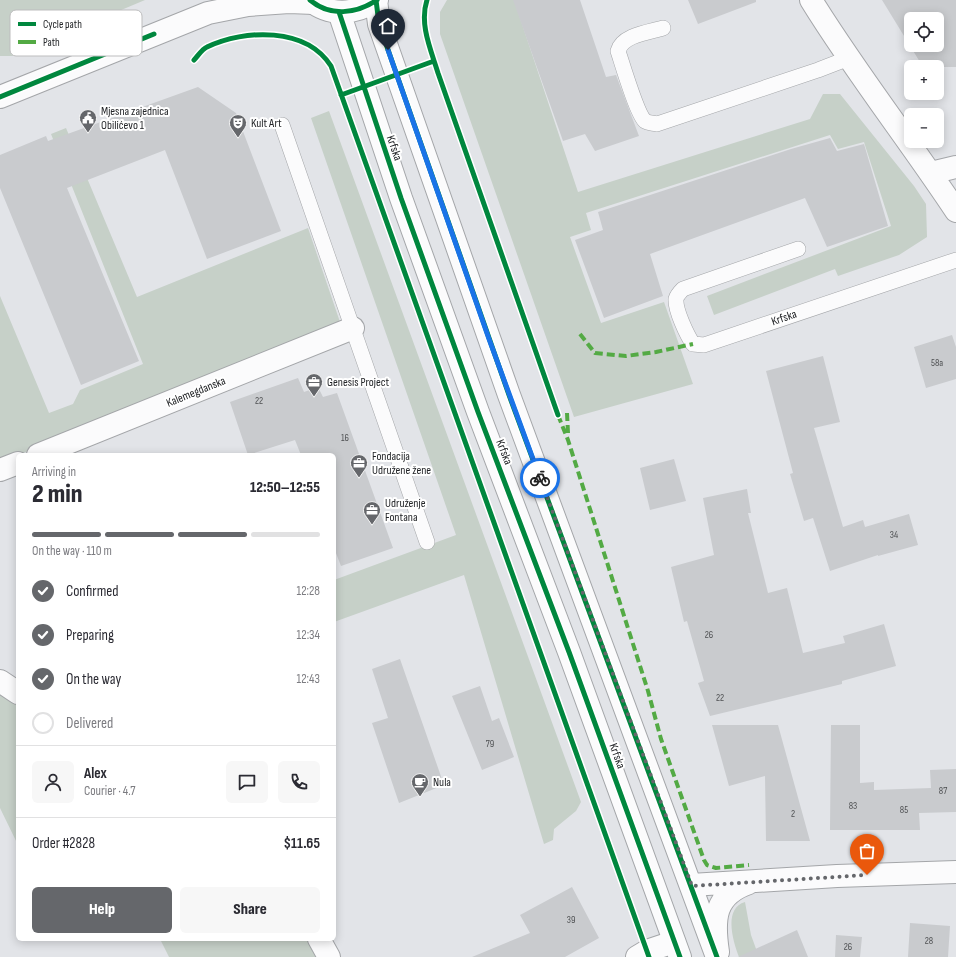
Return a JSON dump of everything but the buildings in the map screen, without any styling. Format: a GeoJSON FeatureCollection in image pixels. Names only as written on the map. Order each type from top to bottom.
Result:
{"type":"FeatureCollection","features":[{"type":"Feature","properties":{"kind":"main road"},"geometry":{"type":"LineString","coordinates":[[208,13],[226,0]]}},
{"type":"Feature","properties":{"kind":"main road"},"geometry":{"type":"LineString","coordinates":[[142,40],[208,13],[248,5],[312,2],[325,9],[338,12],[352,12],[365,8],[376,0]]}},
{"type":"Feature","properties":{"kind":"main road","name":"Krfska"},"geometry":{"type":"LineString","coordinates":[[376,0],[380,24],[489,339],[718,957]]}},
{"type":"Feature","properties":{"kind":"main road"},"geometry":{"type":"LineString","coordinates":[[811,0],[849,58],[931,173],[956,211]]}},
{"type":"Feature","properties":{"kind":"main road","name":"Krfska"},"geometry":{"type":"LineString","coordinates":[[338,12],[401,198],[478,412],[569,652],[677,950]]}},
{"type":"Feature","properties":{"kind":"main road"},"geometry":{"type":"LineString","coordinates":[[0,98],[103,56]]}},
{"type":"Feature","properties":{"kind":"main road"},"geometry":{"type":"LineString","coordinates":[[931,173],[956,168]]}},
{"type":"Feature","properties":{"kind":"main road","name":"Kalemegdanska"},"geometry":{"type":"LineString","coordinates":[[43,453],[354,328]]}},
{"type":"Feature","properties":{"kind":"main road"},"geometry":{"type":"LineString","coordinates":[[0,470],[16,464]]}},
{"type":"Feature","properties":{"kind":"main road"},"geometry":{"type":"LineString","coordinates":[[0,680],[16,692]]}},
{"type":"Feature","properties":{"kind":"main road"},"geometry":{"type":"LineString","coordinates":[[692,886],[837,876],[956,872]]}},
{"type":"Feature","properties":{"kind":"main road"},"geometry":{"type":"LineString","coordinates":[[718,957],[716,922],[722,900],[738,887],[755,882]]}},
{"type":"Feature","properties":{"kind":"main road"},"geometry":{"type":"LineString","coordinates":[[320,941],[329,957]]}},
{"type":"Feature","properties":{"kind":"main road"},"geometry":{"type":"LineString","coordinates":[[637,957],[647,951],[677,950]]}},
{"type":"Feature","properties":{"kind":"lane"},"geometry":{"type":"LineString","coordinates":[[663,28],[627,40],[619,47],[618,51],[639,112],[645,121],[650,123],[657,124],[818,70],[849,58]]}},
{"type":"Feature","properties":{"kind":"lane"},"geometry":{"type":"LineString","coordinates":[[282,125],[354,328],[427,542]]}},
{"type":"Feature","properties":{"kind":"lane","name":"Krfska"},"geometry":{"type":"LineString","coordinates":[[798,249],[683,289],[679,293],[677,306],[687,335],[693,344],[704,345],[956,260]]}},
{"type":"Feature","properties":{"kind":"shaded area"},"geometry":{"type":"Polygon","coordinates":[[[0,0],[145,0],[121,10],[10,10],[10,56],[0,56],[0,0]]]}},
{"type":"Feature","properties":{"kind":"shaded area"},"geometry":{"type":"Polygon","coordinates":[[[447,0],[514,0],[578,192],[810,119],[823,94],[840,94],[914,186],[926,204],[927,237],[899,255],[838,276],[835,269],[714,315],[707,296],[891,226],[864,142],[838,149],[830,135],[586,213],[591,230],[570,237],[601,323],[664,302],[693,384],[574,417],[440,34],[440,12],[447,0]]]}},
{"type":"Feature","properties":{"kind":"shaded area"},"geometry":{"type":"Polygon","coordinates":[[[329,111],[581,802],[576,811],[554,829],[553,840],[544,844],[464,575],[336,621],[336,579],[456,535],[311,118],[329,111]]]}},
{"type":"Feature","properties":{"kind":"shaded area"},"geometry":{"type":"Polygon","coordinates":[[[66,128],[137,297],[308,228],[340,322],[83,430],[23,453],[16,453],[16,456],[0,462],[0,296],[49,413],[73,404],[80,390],[143,364],[51,134],[66,128]]]}},
{"type":"Feature","properties":{"kind":"shaded area"},"geometry":{"type":"Polygon","coordinates":[[[0,691],[16,703],[16,841],[0,808],[0,691]]]}},
{"type":"Feature","properties":{"kind":"shaded area"},"geometry":{"type":"Polygon","coordinates":[[[745,902],[751,935],[759,957],[739,957],[734,943],[732,935],[732,918],[738,905],[745,902]]]}},
{"type":"Feature","properties":{"kind":"shaded area"},"geometry":{"type":"Polygon","coordinates":[[[161,941],[314,941],[324,957],[169,957],[161,941]]]}},
{"type":"Feature","properties":{"kind":"marked path"},"geometry":{"type":"LineString","coordinates":[[580,334],[595,353],[626,356],[656,352],[693,344]]}},
{"type":"Feature","properties":{"kind":"marked path"},"geometry":{"type":"LineString","coordinates":[[567,413],[568,433]]}},
{"type":"Feature","properties":{"kind":"marked path"},"geometry":{"type":"LineString","coordinates":[[558,415],[568,440],[648,691],[661,739],[704,860],[707,865],[716,868],[749,865]]}},
{"type":"Feature","properties":{"kind":"cycle path"},"geometry":{"type":"LineString","coordinates":[[310,0],[326,9],[343,12],[352,11],[369,5],[377,0]]}},
{"type":"Feature","properties":{"kind":"cycle path"},"geometry":{"type":"LineString","coordinates":[[376,0],[379,24],[509,395],[717,957]]}},
{"type":"Feature","properties":{"kind":"cycle path"},"geometry":{"type":"LineString","coordinates":[[427,0],[424,18],[432,55],[558,415]]}},
{"type":"Feature","properties":{"kind":"cycle path"},"geometry":{"type":"LineString","coordinates":[[339,12],[401,198],[478,412],[569,652],[680,957]]}},
{"type":"Feature","properties":{"kind":"cycle path"},"geometry":{"type":"LineString","coordinates":[[142,39],[154,34]]}},
{"type":"Feature","properties":{"kind":"cycle path"},"geometry":{"type":"LineString","coordinates":[[194,60],[205,48],[222,41],[256,35],[274,35],[291,38],[306,44],[320,53],[331,66],[649,957]]}},
{"type":"Feature","properties":{"kind":"cycle path"},"geometry":{"type":"LineString","coordinates":[[0,97],[100,56]]}},
{"type":"Feature","properties":{"kind":"cycle path"},"geometry":{"type":"LineString","coordinates":[[341,95],[434,61]]}},
{"type":"Feature","properties":{"kind":"way so far"},"geometry":{"type":"LineString","coordinates":[[540,478],[692,886],[716,883],[867,875]]}},
{"type":"Feature","properties":{"kind":"place","name":"Mjesna zajednica Obilićevo 1"},"geometry":{"type":"Point","coordinates":[88,133]}},
{"type":"Feature","properties":{"kind":"place","name":"Kult Art"},"geometry":{"type":"Point","coordinates":[238,138]}},
{"type":"Feature","properties":{"kind":"place","name":"Genesis Project"},"geometry":{"type":"Point","coordinates":[314,397]}},
{"type":"Feature","properties":{"kind":"place","name":"Fondacija Udružene žene"},"geometry":{"type":"Point","coordinates":[359,478]}},
{"type":"Feature","properties":{"kind":"place","name":"Udruženje Fontana"},"geometry":{"type":"Point","coordinates":[372,525]}},
{"type":"Feature","properties":{"kind":"place","name":"Nula"},"geometry":{"type":"Point","coordinates":[420,797]}},
{"type":"Feature","properties":{"kind":"route"},"geometry":{"type":"LineString","coordinates":[[388,50],[489,339],[540,478]]}}]}
